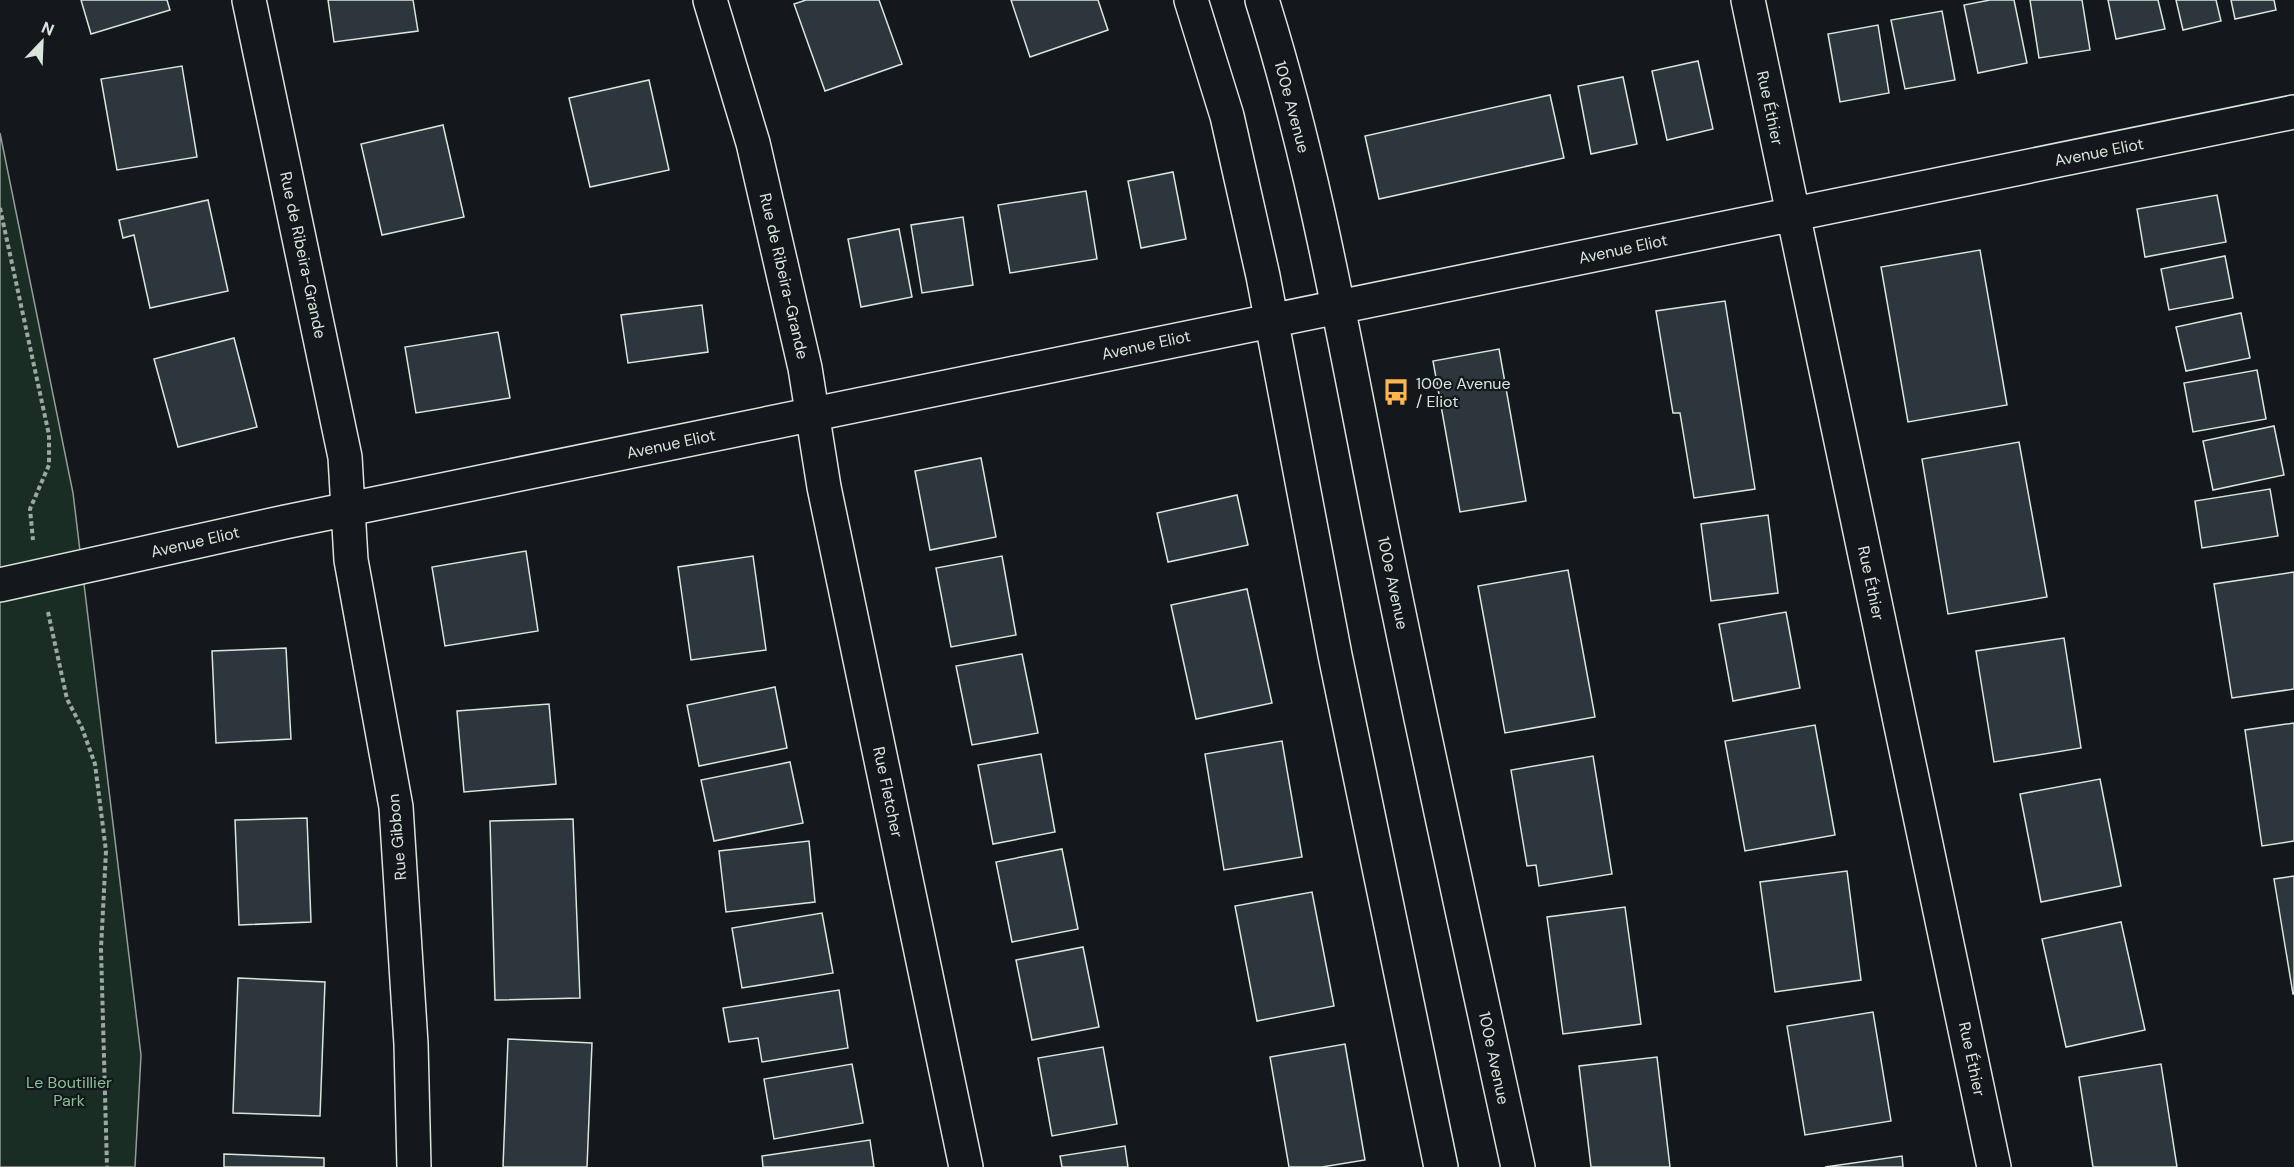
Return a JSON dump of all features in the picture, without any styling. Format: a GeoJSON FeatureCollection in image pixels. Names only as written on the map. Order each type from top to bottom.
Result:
{"type":"FeatureCollection","features":[{"type":"Feature","properties":{"kind":"street","name":"Rue de Ribeira-Grande"},"geometry":{"type":"LineString","coordinates":[[249,0],[345,457],[350,510]]}},
{"type":"Feature","properties":{"kind":"street","name":"Rue de Ribeira-Grande"},"geometry":{"type":"LineString","coordinates":[[710,0],[772,217],[805,368],[812,416]]}},
{"type":"Feature","properties":{"kind":"street"},"geometry":{"type":"LineString","coordinates":[[1191,0],[1232,136],[1271,319],[1335,655],[1441,1167]]}},
{"type":"Feature","properties":{"kind":"street","name":"100e Avenue"},"geometry":{"type":"LineString","coordinates":[[1262,0],[1296,117],[1410,667],[1518,1167]]}},
{"type":"Feature","properties":{"kind":"street","name":"Rue Éthier"},"geometry":{"type":"LineString","coordinates":[[1748,0],[1994,1167]]}},
{"type":"Feature","properties":{"kind":"street","name":"Avenue Eliot"},"geometry":{"type":"LineString","coordinates":[[0,585],[285,522],[2294,112]]}},
{"type":"Feature","properties":{"kind":"street","name":"Rue Fletcher"},"geometry":{"type":"LineString","coordinates":[[812,416],[966,1167]]}},
{"type":"Feature","properties":{"kind":"street","name":"Rue Gibbon"},"geometry":{"type":"LineString","coordinates":[[350,510],[354,578],[396,807],[411,1044],[414,1167]]}},
{"type":"Feature","properties":{"kind":"path"},"geometry":{"type":"LineString","coordinates":[[0,208],[49,435],[49,465],[30,509],[34,547]]}},
{"type":"Feature","properties":{"kind":"path"},"geometry":{"type":"LineString","coordinates":[[46,606],[67,699],[82,728],[95,764],[106,851],[101,949],[106,1167]]}},
{"type":"Feature","properties":{"kind":"green space","name":"Le Boutillier Park"},"geometry":{"type":"Polygon","coordinates":[[[0,133],[73,493],[141,1055],[135,1167],[0,1167],[0,133]]]}},
{"type":"Feature","properties":{"kind":"building"},"geometry":{"type":"Polygon","coordinates":[[[81,0],[167,0],[170,10],[91,34],[81,0]]]}},
{"type":"Feature","properties":{"kind":"building"},"geometry":{"type":"Polygon","coordinates":[[[328,0],[413,0],[418,31],[334,42],[328,0]]]}},
{"type":"Feature","properties":{"kind":"building"},"geometry":{"type":"Polygon","coordinates":[[[806,0],[879,0],[902,64],[825,91],[794,4],[806,0]]]}},
{"type":"Feature","properties":{"kind":"building"},"geometry":{"type":"Polygon","coordinates":[[[1011,0],[1098,0],[1108,30],[1030,57],[1011,0]]]}},
{"type":"Feature","properties":{"kind":"building"},"geometry":{"type":"Polygon","coordinates":[[[1990,0],[2014,0],[2027,63],[1978,73],[1964,5],[1990,0]]]}},
{"type":"Feature","properties":{"kind":"building"},"geometry":{"type":"Polygon","coordinates":[[[2030,0],[2082,0],[2090,50],[2039,58],[2030,0]]]}},
{"type":"Feature","properties":{"kind":"building"},"geometry":{"type":"Polygon","coordinates":[[[2108,0],[2158,0],[2165,29],[2116,39],[2108,0]]]}},
{"type":"Feature","properties":{"kind":"building"},"geometry":{"type":"Polygon","coordinates":[[[2176,0],[2216,0],[2221,21],[2183,30],[2176,0]]]}},
{"type":"Feature","properties":{"kind":"building"},"geometry":{"type":"Polygon","coordinates":[[[2231,0],[2274,0],[2276,10],[2235,19],[2231,0]]]}},
{"type":"Feature","properties":{"kind":"building"},"geometry":{"type":"Polygon","coordinates":[[[1942,11],[1955,80],[1905,89],[1891,20],[1942,11]]]}},
{"type":"Feature","properties":{"kind":"building"},"geometry":{"type":"Polygon","coordinates":[[[1878,25],[1889,93],[1840,102],[1828,34],[1878,25]]]}},
{"type":"Feature","properties":{"kind":"building"},"geometry":{"type":"Polygon","coordinates":[[[1698,61],[1713,129],[1667,140],[1652,71],[1698,61]]]}},
{"type":"Feature","properties":{"kind":"building"},"geometry":{"type":"Polygon","coordinates":[[[182,66],[197,157],[117,170],[101,79],[182,66]]]}},
{"type":"Feature","properties":{"kind":"building"},"geometry":{"type":"Polygon","coordinates":[[[1623,77],[1637,144],[1591,154],[1578,86],[1623,77]]]}},
{"type":"Feature","properties":{"kind":"building"},"geometry":{"type":"Polygon","coordinates":[[[649,80],[669,170],[590,187],[569,98],[649,80]]]}},
{"type":"Feature","properties":{"kind":"building"},"geometry":{"type":"Polygon","coordinates":[[[1550,95],[1564,158],[1379,199],[1365,136],[1550,95]]]}},
{"type":"Feature","properties":{"kind":"building"},"geometry":{"type":"Polygon","coordinates":[[[443,125],[464,217],[382,235],[361,144],[443,125]]]}},
{"type":"Feature","properties":{"kind":"building"},"geometry":{"type":"Polygon","coordinates":[[[1173,172],[1186,239],[1141,248],[1128,181],[1173,172]]]}},
{"type":"Feature","properties":{"kind":"building"},"geometry":{"type":"Polygon","coordinates":[[[1086,191],[1097,259],[1010,273],[998,205],[1086,191]]]}},
{"type":"Feature","properties":{"kind":"building"},"geometry":{"type":"Polygon","coordinates":[[[2217,195],[2226,242],[2145,257],[2137,209],[2217,195]]]}},
{"type":"Feature","properties":{"kind":"building"},"geometry":{"type":"Polygon","coordinates":[[[208,200],[228,291],[150,308],[134,235],[123,238],[119,220],[208,200]]]}},
{"type":"Feature","properties":{"kind":"building"},"geometry":{"type":"Polygon","coordinates":[[[963,217],[973,285],[922,293],[911,225],[963,217]]]}},
{"type":"Feature","properties":{"kind":"building"},"geometry":{"type":"Polygon","coordinates":[[[899,229],[912,297],[861,307],[848,239],[899,229]]]}},
{"type":"Feature","properties":{"kind":"building"},"geometry":{"type":"Polygon","coordinates":[[[1980,250],[2007,405],[1908,422],[1881,267],[1980,250]]]}},
{"type":"Feature","properties":{"kind":"building"},"geometry":{"type":"Polygon","coordinates":[[[2225,256],[2233,298],[2169,310],[2161,269],[2225,256]]]}},
{"type":"Feature","properties":{"kind":"building"},"geometry":{"type":"Polygon","coordinates":[[[1725,301],[1755,489],[1694,498],[1680,413],[1673,413],[1656,311],[1725,301]]]}},
{"type":"Feature","properties":{"kind":"building"},"geometry":{"type":"Polygon","coordinates":[[[702,305],[708,352],[628,363],[621,315],[702,305]]]}},
{"type":"Feature","properties":{"kind":"building"},"geometry":{"type":"Polygon","coordinates":[[[2241,313],[2250,358],[2186,371],[2176,327],[2241,313]]]}},
{"type":"Feature","properties":{"kind":"building"},"geometry":{"type":"Polygon","coordinates":[[[498,332],[510,398],[416,413],[405,347],[498,332]]]}},
{"type":"Feature","properties":{"kind":"building"},"geometry":{"type":"Polygon","coordinates":[[[234,338],[257,427],[178,447],[154,359],[234,338]]]}},
{"type":"Feature","properties":{"kind":"building"},"geometry":{"type":"Polygon","coordinates":[[[1499,349],[1526,501],[1460,512],[1433,361],[1499,349]]]}},
{"type":"Feature","properties":{"kind":"building"},"geometry":{"type":"Polygon","coordinates":[[[2257,370],[2266,419],[2193,432],[2184,383],[2257,370]]]}},
{"type":"Feature","properties":{"kind":"building"},"geometry":{"type":"Polygon","coordinates":[[[2274,426],[2284,475],[2213,490],[2203,441],[2274,426]]]}},
{"type":"Feature","properties":{"kind":"building"},"geometry":{"type":"Polygon","coordinates":[[[2019,442],[2047,597],[1948,614],[1922,459],[2019,442]]]}},
{"type":"Feature","properties":{"kind":"building"},"geometry":{"type":"Polygon","coordinates":[[[981,458],[996,537],[930,550],[915,471],[981,458]]]}},
{"type":"Feature","properties":{"kind":"building"},"geometry":{"type":"Polygon","coordinates":[[[2270,489],[2278,536],[2202,548],[2195,501],[2270,489]]]}},
{"type":"Feature","properties":{"kind":"building"},"geometry":{"type":"Polygon","coordinates":[[[1237,495],[1248,545],[1168,562],[1157,513],[1237,495]]]}},
{"type":"Feature","properties":{"kind":"building"},"geometry":{"type":"Polygon","coordinates":[[[1768,515],[1778,593],[1711,601],[1701,524],[1768,515]]]}},
{"type":"Feature","properties":{"kind":"building"},"geometry":{"type":"Polygon","coordinates":[[[526,551],[538,631],[445,646],[432,567],[526,551]]]}},
{"type":"Feature","properties":{"kind":"building"},"geometry":{"type":"Polygon","coordinates":[[[753,556],[766,650],[691,660],[678,567],[753,556]]]}},
{"type":"Feature","properties":{"kind":"building"},"geometry":{"type":"Polygon","coordinates":[[[1002,556],[1016,635],[951,647],[936,568],[1002,556]]]}},
{"type":"Feature","properties":{"kind":"building"},"geometry":{"type":"Polygon","coordinates":[[[1568,570],[1595,717],[1505,733],[1478,586],[1568,570]]]}},
{"type":"Feature","properties":{"kind":"building"},"geometry":{"type":"Polygon","coordinates":[[[2294,572],[2294,689],[2232,698],[2214,584],[2294,572]]]}},
{"type":"Feature","properties":{"kind":"building"},"geometry":{"type":"Polygon","coordinates":[[[1247,589],[1272,703],[1196,719],[1171,605],[1247,589]]]}},
{"type":"Feature","properties":{"kind":"building"},"geometry":{"type":"Polygon","coordinates":[[[1786,612],[1800,688],[1733,701],[1719,624],[1786,612]]]}},
{"type":"Feature","properties":{"kind":"building"},"geometry":{"type":"Polygon","coordinates":[[[2064,638],[2081,748],[1994,762],[1976,651],[2064,638]]]}},
{"type":"Feature","properties":{"kind":"building"},"geometry":{"type":"Polygon","coordinates":[[[286,648],[291,739],[216,743],[212,651],[286,648]]]}},
{"type":"Feature","properties":{"kind":"building"},"geometry":{"type":"Polygon","coordinates":[[[1022,654],[1038,733],[972,745],[956,666],[1022,654]]]}},
{"type":"Feature","properties":{"kind":"building"},"geometry":{"type":"Polygon","coordinates":[[[775,687],[787,748],[699,766],[687,705],[775,687]]]}},
{"type":"Feature","properties":{"kind":"building"},"geometry":{"type":"Polygon","coordinates":[[[549,704],[556,784],[464,792],[457,711],[549,704]]]}},
{"type":"Feature","properties":{"kind":"building"},"geometry":{"type":"Polygon","coordinates":[[[2294,723],[2294,841],[2262,846],[2245,730],[2294,723]]]}},
{"type":"Feature","properties":{"kind":"building"},"geometry":{"type":"Polygon","coordinates":[[[1815,725],[1835,835],[1745,851],[1725,741],[1815,725]]]}},
{"type":"Feature","properties":{"kind":"building"},"geometry":{"type":"Polygon","coordinates":[[[1282,741],[1302,857],[1224,870],[1205,754],[1282,741]]]}},
{"type":"Feature","properties":{"kind":"building"},"geometry":{"type":"Polygon","coordinates":[[[1041,754],[1055,832],[993,844],[978,765],[1041,754]]]}},
{"type":"Feature","properties":{"kind":"building"},"geometry":{"type":"Polygon","coordinates":[[[1593,756],[1612,874],[1539,886],[1536,865],[1527,866],[1511,770],[1593,756]]]}},
{"type":"Feature","properties":{"kind":"building"},"geometry":{"type":"Polygon","coordinates":[[[790,762],[803,823],[714,841],[701,780],[790,762]]]}},
{"type":"Feature","properties":{"kind":"building"},"geometry":{"type":"Polygon","coordinates":[[[2100,779],[2121,886],[2041,902],[2020,794],[2100,779]]]}},
{"type":"Feature","properties":{"kind":"building"},"geometry":{"type":"Polygon","coordinates":[[[307,818],[311,922],[239,925],[235,820],[307,818]]]}},
{"type":"Feature","properties":{"kind":"building"},"geometry":{"type":"Polygon","coordinates":[[[573,819],[580,998],[495,1000],[490,821],[573,819]]]}},
{"type":"Feature","properties":{"kind":"building"},"geometry":{"type":"Polygon","coordinates":[[[809,841],[815,902],[726,912],[719,851],[809,841]]]}},
{"type":"Feature","properties":{"kind":"building"},"geometry":{"type":"Polygon","coordinates":[[[1062,849],[1078,929],[1012,942],[996,862],[1062,849]]]}},
{"type":"Feature","properties":{"kind":"building"},"geometry":{"type":"Polygon","coordinates":[[[1847,871],[1861,980],[1775,992],[1760,882],[1847,871]]]}},
{"type":"Feature","properties":{"kind":"building"},"geometry":{"type":"Polygon","coordinates":[[[2294,876],[2294,994],[2293,994],[2274,879],[2294,876]]]}},
{"type":"Feature","properties":{"kind":"building"},"geometry":{"type":"Polygon","coordinates":[[[1312,892],[1334,1006],[1257,1021],[1235,906],[1312,892]]]}},
{"type":"Feature","properties":{"kind":"building"},"geometry":{"type":"Polygon","coordinates":[[[1625,907],[1641,1024],[1563,1034],[1547,917],[1625,907]]]}},
{"type":"Feature","properties":{"kind":"building"},"geometry":{"type":"Polygon","coordinates":[[[822,913],[833,973],[742,988],[732,928],[822,913]]]}},
{"type":"Feature","properties":{"kind":"building"},"geometry":{"type":"Polygon","coordinates":[[[2121,922],[2145,1030],[2066,1047],[2042,939],[2121,922]]]}},
{"type":"Feature","properties":{"kind":"building"},"geometry":{"type":"Polygon","coordinates":[[[1083,947],[1099,1027],[1032,1040],[1016,960],[1083,947]]]}},
{"type":"Feature","properties":{"kind":"building"},"geometry":{"type":"Polygon","coordinates":[[[238,978],[325,982],[320,1116],[233,1113],[238,978]]]}},
{"type":"Feature","properties":{"kind":"building"},"geometry":{"type":"Polygon","coordinates":[[[839,990],[848,1048],[762,1062],[758,1038],[729,1042],[723,1008],[839,990]]]}},
{"type":"Feature","properties":{"kind":"building"},"geometry":{"type":"Polygon","coordinates":[[[1873,1012],[1891,1121],[1805,1135],[1787,1026],[1873,1012]]]}},
{"type":"Feature","properties":{"kind":"building"},"geometry":{"type":"Polygon","coordinates":[[[508,1039],[592,1043],[587,1167],[503,1167],[508,1039]]]}},
{"type":"Feature","properties":{"kind":"building"},"geometry":{"type":"Polygon","coordinates":[[[1345,1044],[1365,1160],[1322,1167],[1289,1167],[1270,1057],[1345,1044]]]}},
{"type":"Feature","properties":{"kind":"building"},"geometry":{"type":"Polygon","coordinates":[[[1103,1047],[1117,1124],[1052,1136],[1038,1058],[1103,1047]]]}},
{"type":"Feature","properties":{"kind":"building"},"geometry":{"type":"Polygon","coordinates":[[[1657,1057],[1670,1167],[1591,1167],[1579,1066],[1657,1057]]]}},
{"type":"Feature","properties":{"kind":"building"},"geometry":{"type":"Polygon","coordinates":[[[852,1064],[863,1123],[774,1139],[764,1079],[852,1064]]]}},
{"type":"Feature","properties":{"kind":"building"},"geometry":{"type":"Polygon","coordinates":[[[2161,1064],[2177,1167],[2093,1167],[2079,1077],[2161,1064]]]}},
{"type":"Feature","properties":{"kind":"building"},"geometry":{"type":"Polygon","coordinates":[[[870,1140],[874,1167],[763,1167],[762,1156],[870,1140]]]}},
{"type":"Feature","properties":{"kind":"building"},"geometry":{"type":"Polygon","coordinates":[[[1125,1146],[1128,1167],[1062,1167],[1060,1156],[1125,1146]]]}},
{"type":"Feature","properties":{"kind":"building"},"geometry":{"type":"Polygon","coordinates":[[[224,1154],[324,1158],[324,1167],[224,1167],[224,1154]]]}},
{"type":"Feature","properties":{"kind":"building"},"geometry":{"type":"Polygon","coordinates":[[[1902,1156],[1903,1167],[1825,1167],[1902,1156]]]}},
{"type":"Feature","properties":{"kind":"place","name":"100e Avenue / Eliot"},"geometry":{"type":"Point","coordinates":[1396,392]}}]}
